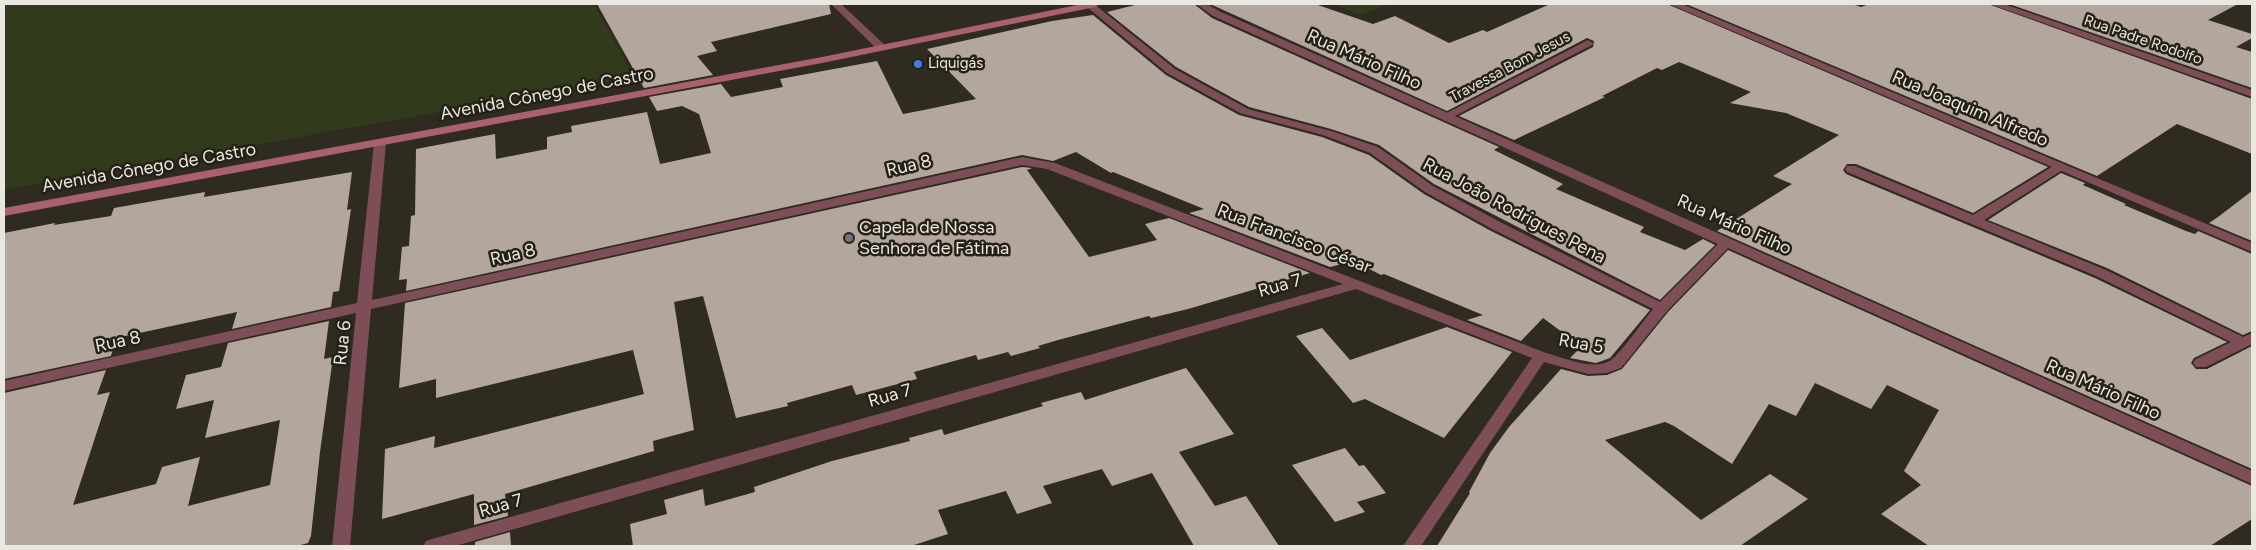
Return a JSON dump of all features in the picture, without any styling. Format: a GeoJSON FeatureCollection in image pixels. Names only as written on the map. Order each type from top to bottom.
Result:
{"type":"FeatureCollection","features":[{"type":"Feature","properties":{"kind":"main road","name":"Avenida Cônego de Castro"},"geometry":{"type":"LineString","coordinates":[[4,212],[882,48],[1093,4]]}},
{"type":"Feature","properties":{"kind":"street"},"geometry":{"type":"LineString","coordinates":[[836,4],[882,48]]}},
{"type":"Feature","properties":{"kind":"street","name":"Rua João Rodrigues Pena"},"geometry":{"type":"LineString","coordinates":[[1093,4],[1171,71],[1244,111],[1327,133],[1374,150],[1429,189],[1662,308]]}},
{"type":"Feature","properties":{"kind":"street","name":"Rua Mário Filho"},"geometry":{"type":"LineString","coordinates":[[1201,4],[1218,14],[1445,117],[2252,478]]}},
{"type":"Feature","properties":{"kind":"street","name":"Rua Joaquim Alfredo"},"geometry":{"type":"LineString","coordinates":[[1674,4],[2252,248]]}},
{"type":"Feature","properties":{"kind":"street","name":"Rua Padre Rodolfo"},"geometry":{"type":"LineString","coordinates":[[1995,4],[2252,94]]}},
{"type":"Feature","properties":{"kind":"street","name":"Travessa Bom Jesus"},"geometry":{"type":"LineString","coordinates":[[1445,117],[1588,43]]}},
{"type":"Feature","properties":{"kind":"street","name":"Rua 6"},"geometry":{"type":"LineString","coordinates":[[341,546],[380,143]]}},
{"type":"Feature","properties":{"kind":"street","name":"Rua 8"},"geometry":{"type":"LineString","coordinates":[[4,386],[365,308],[1014,162],[1031,161]]}},
{"type":"Feature","properties":{"kind":"street","name":"Rua Francisco César"},"geometry":{"type":"LineString","coordinates":[[1031,161],[1051,166],[1542,356]]}},
{"type":"Feature","properties":{"kind":"street"},"geometry":{"type":"LineString","coordinates":[[1974,220],[2060,166]]}},
{"type":"Feature","properties":{"kind":"street"},"geometry":{"type":"LineString","coordinates":[[1851,169],[2101,273],[2247,340]]}},
{"type":"Feature","properties":{"kind":"street","name":"Rua 5"},"geometry":{"type":"LineString","coordinates":[[1412,546],[1542,356],[1593,370],[1606,370],[1616,364],[1662,308],[1727,242]]}},
{"type":"Feature","properties":{"kind":"street","name":"Rua 7"},"geometry":{"type":"LineString","coordinates":[[432,546],[1360,284]]}},
{"type":"Feature","properties":{"kind":"street"},"geometry":{"type":"LineString","coordinates":[[2201,363],[2247,340]]}},
{"type":"Feature","properties":{"kind":"green space"},"geometry":{"type":"Polygon","coordinates":[[[4,4],[594,4],[634,77],[4,190],[4,4]]]}},
{"type":"Feature","properties":{"kind":"green space"},"geometry":{"type":"Polygon","coordinates":[[[1336,4],[1389,4],[1359,15],[1336,4]]]}},
{"type":"Feature","properties":{"kind":"building"},"geometry":{"type":"Polygon","coordinates":[[[597,4],[829,4],[831,14],[711,42],[717,51],[697,56],[713,75],[644,88],[597,4]]]}},
{"type":"Feature","properties":{"kind":"building"},"geometry":{"type":"Polygon","coordinates":[[[1139,4],[1194,4],[1212,18],[1499,147],[1494,150],[1563,184],[1556,189],[1644,227],[1640,232],[1685,250],[1703,239],[1715,245],[1660,300],[1434,184],[1379,145],[1331,129],[1249,107],[1176,67],[1107,12],[1139,4]]]}},
{"type":"Feature","properties":{"kind":"building"},"geometry":{"type":"Polygon","coordinates":[[[1210,4],[1315,4],[1373,24],[1395,16],[1449,43],[1483,30],[1487,32],[1550,4],[1667,4],[2048,167],[1973,213],[1856,164],[1847,164],[1843,170],[1846,174],[2095,278],[2227,342],[2194,358],[2191,363],[2196,369],[2207,369],[2252,346],[2252,469],[1717,231],[1792,184],[1773,176],[1839,135],[1786,113],[1730,103],[1751,92],[1679,62],[1662,70],[1657,68],[1602,96],[1605,97],[1514,140],[1459,116],[1593,47],[1594,41],[1587,38],[1447,111],[1210,4]]]}},
{"type":"Feature","properties":{"kind":"building"},"geometry":{"type":"Polygon","coordinates":[[[1686,4],[1853,4],[1861,7],[1869,4],[1988,4],[2252,99],[2252,154],[2177,124],[2097,176],[1686,4]]]}},
{"type":"Feature","properties":{"kind":"building"},"geometry":{"type":"Polygon","coordinates":[[[2009,4],[2238,4],[2208,20],[2252,34],[2252,38],[2236,47],[2252,52],[2252,88],[2009,4]]]}},
{"type":"Feature","properties":{"kind":"building"},"geometry":{"type":"Polygon","coordinates":[[[1093,15],[1166,75],[1239,115],[1322,137],[1369,155],[1424,194],[1491,231],[1650,310],[1610,358],[1596,363],[1570,358],[1577,351],[1565,346],[1570,338],[1543,318],[1521,341],[1467,320],[1483,315],[1384,274],[1381,275],[1354,261],[1330,267],[1189,213],[1204,209],[1113,172],[1111,173],[1076,152],[1053,161],[1022,155],[406,291],[407,279],[399,280],[402,247],[409,246],[411,216],[415,215],[416,149],[495,134],[496,159],[547,149],[547,137],[572,132],[571,126],[647,112],[660,164],[711,153],[699,114],[682,106],[657,111],[649,97],[721,84],[731,97],[783,87],[780,79],[877,61],[903,114],[976,99],[927,49],[1052,21],[1093,15]]]}},
{"type":"Feature","properties":{"kind":"building"},"geometry":{"type":"Polygon","coordinates":[[[1022,167],[1032,168],[1027,170],[1089,257],[1157,240],[1145,224],[1169,218],[1310,273],[1188,309],[1151,318],[1149,316],[1058,340],[1038,346],[1040,348],[1011,356],[1008,352],[978,360],[976,355],[914,372],[917,379],[856,395],[852,385],[787,403],[788,406],[736,418],[703,296],[674,302],[694,430],[653,441],[654,451],[505,494],[508,516],[474,525],[474,494],[382,519],[385,449],[435,436],[434,448],[644,394],[633,350],[436,398],[436,379],[399,388],[405,303],[1022,167]]]}},
{"type":"Feature","properties":{"kind":"building"},"geometry":{"type":"Polygon","coordinates":[[[352,172],[347,210],[351,209],[339,291],[333,292],[331,307],[232,329],[237,312],[116,338],[111,356],[4,379],[4,233],[55,223],[54,225],[111,216],[114,208],[205,192],[204,197],[352,172]]]}},
{"type":"Feature","properties":{"kind":"building"},"geometry":{"type":"Polygon","coordinates":[[[2061,173],[2126,204],[2124,205],[2186,231],[2195,234],[2198,231],[2252,254],[2252,331],[2243,335],[2107,268],[1988,220],[2061,173]]]}},
{"type":"Feature","properties":{"kind":"building"},"geometry":{"type":"Polygon","coordinates":[[[2252,191],[2252,241],[2209,223],[2218,217],[2252,191]]]}},
{"type":"Feature","properties":{"kind":"building"},"geometry":{"type":"Polygon","coordinates":[[[1728,250],[2252,486],[2252,519],[2210,546],[1929,546],[1881,514],[1921,485],[1904,471],[1939,410],[1887,385],[1871,409],[1815,383],[1796,416],[1769,404],[1732,464],[1665,422],[1605,440],[1701,520],[1770,474],[1808,499],[1740,546],[1437,546],[1470,493],[1490,453],[1509,427],[1561,369],[1588,376],[1607,375],[1622,369],[1668,312],[1728,250]]]}},
{"type":"Feature","properties":{"kind":"building"},"geometry":{"type":"Polygon","coordinates":[[[329,321],[324,359],[333,357],[311,536],[308,543],[297,546],[4,546],[4,393],[106,370],[97,395],[110,392],[73,505],[156,484],[162,467],[200,457],[188,506],[270,485],[280,420],[205,438],[214,400],[176,409],[186,375],[221,367],[228,343],[329,321]]]}},
{"type":"Feature","properties":{"kind":"building"},"geometry":{"type":"Polygon","coordinates":[[[1447,327],[1512,352],[1444,438],[1365,399],[1353,403],[1296,336],[1322,328],[1350,360],[1447,327]]]}},
{"type":"Feature","properties":{"kind":"building"},"geometry":{"type":"Polygon","coordinates":[[[1186,368],[1234,434],[1179,452],[1215,506],[1246,496],[1279,546],[1194,546],[1152,473],[1112,486],[1102,469],[1043,486],[1052,503],[1017,514],[1006,491],[938,510],[948,534],[911,546],[633,546],[630,524],[667,514],[664,500],[703,489],[705,506],[755,492],[754,487],[832,461],[910,441],[909,438],[942,429],[944,435],[1043,406],[1041,403],[1081,392],[1085,400],[1186,368]]]}},
{"type":"Feature","properties":{"kind":"building"},"geometry":{"type":"Polygon","coordinates":[[[1345,448],[1359,466],[1364,465],[1386,493],[1357,502],[1365,512],[1335,522],[1292,465],[1345,448]]]}},
{"type":"Feature","properties":{"kind":"building"},"geometry":{"type":"Polygon","coordinates":[[[510,532],[511,546],[475,546],[475,542],[510,532]]]}},
{"type":"Feature","properties":{"kind":"place","name":"Liquigás"},"geometry":{"type":"Point","coordinates":[918,64]}},
{"type":"Feature","properties":{"kind":"place","name":"Capela de Nossa Senhora de Fátima"},"geometry":{"type":"Point","coordinates":[849,238]}}]}
